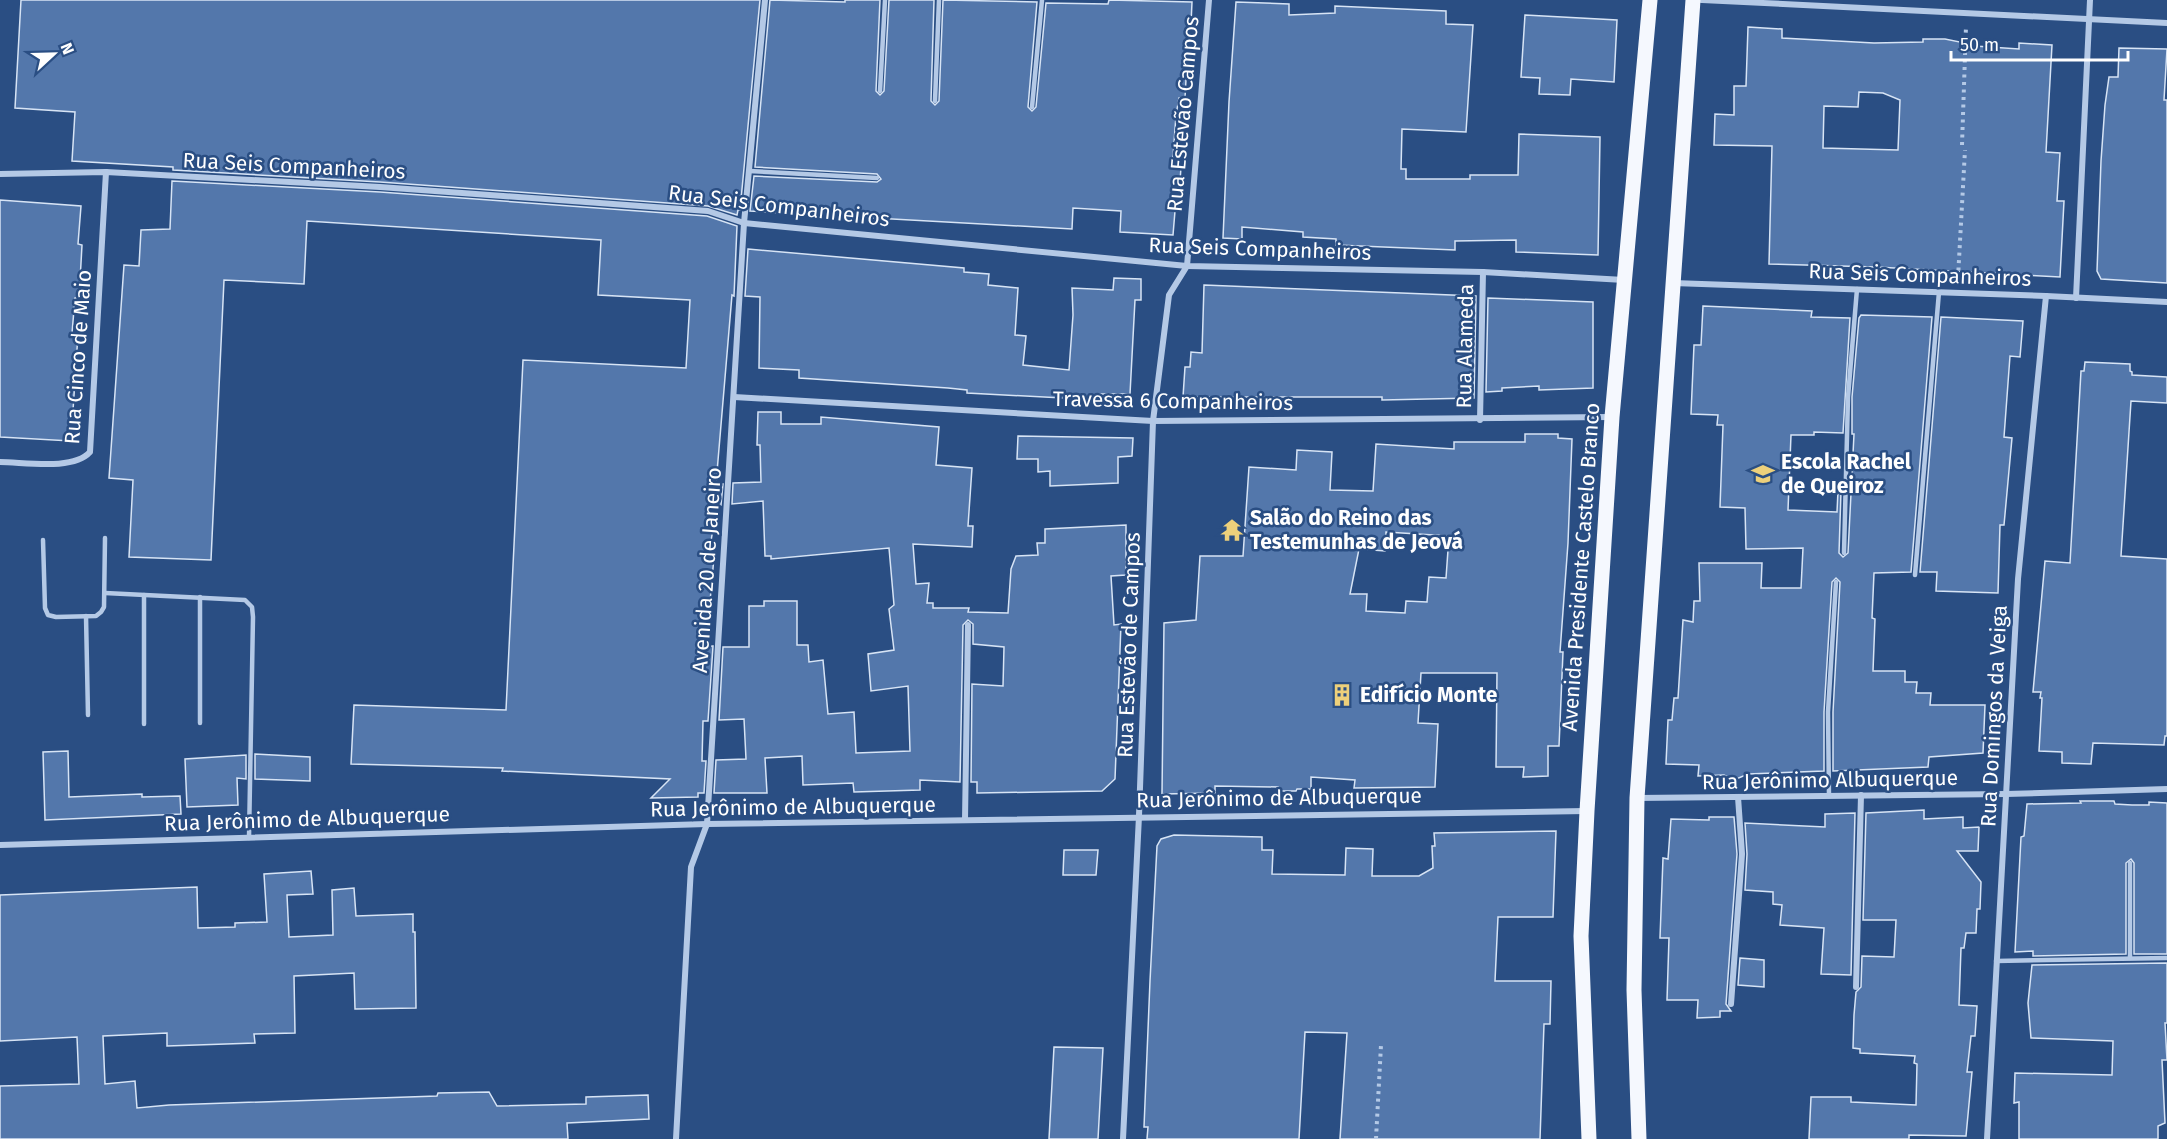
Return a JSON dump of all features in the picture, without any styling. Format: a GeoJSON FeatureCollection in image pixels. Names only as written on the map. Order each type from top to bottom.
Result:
{"type":"FeatureCollection","features":[{"type":"Feature","properties":{"kind":"main road","name":"Avenida Presidente Castelo Branco"},"geometry":{"type":"LineString","coordinates":[[1589,1139],[1581,936],[1587,810],[1612,417],[1650,0]]}},
{"type":"Feature","properties":{"kind":"main road"},"geometry":{"type":"LineString","coordinates":[[1639,1139],[1634,990],[1637,798],[1693,0]]}},
{"type":"Feature","properties":{"kind":"street","name":"Avenida 20 de Janeiro"},"geometry":{"type":"LineString","coordinates":[[676,1139],[691,867],[707,824],[744,223],[765,0]]}},
{"type":"Feature","properties":{"kind":"street","name":"Rua Estevão Campos"},"geometry":{"type":"LineString","coordinates":[[1186,266],[1209,0]]}},
{"type":"Feature","properties":{"kind":"street"},"geometry":{"type":"LineString","coordinates":[[1702,0],[2167,22]]}},
{"type":"Feature","properties":{"kind":"street"},"geometry":{"type":"LineString","coordinates":[[2076,298],[2091,0]]}},
{"type":"Feature","properties":{"kind":"street","name":"Rua Seis Companheiros"},"geometry":{"type":"LineString","coordinates":[[0,174],[106,172],[391,188],[708,211],[744,223],[1186,266],[1483,272],[1625,280]]}},
{"type":"Feature","properties":{"kind":"street","name":"Rua Cinco de Maio"},"geometry":{"type":"LineString","coordinates":[[0,462],[68,464],[81,460],[90,452],[106,172]]}},
{"type":"Feature","properties":{"kind":"street","name":"Rua Estevão de Campos"},"geometry":{"type":"LineString","coordinates":[[1123,1139],[1139,816],[1153,421],[1169,295],[1186,266]]}},
{"type":"Feature","properties":{"kind":"street","name":"Rua Alameda"},"geometry":{"type":"LineString","coordinates":[[1480,420],[1483,272]]}},
{"type":"Feature","properties":{"kind":"street","name":"Rua Seis Companheiros"},"geometry":{"type":"LineString","coordinates":[[1673,283],[1957,292],[2167,302]]}},
{"type":"Feature","properties":{"kind":"street","name":"Rua Domingos da Veiga"},"geometry":{"type":"LineString","coordinates":[[1987,1139],[2018,579],[2046,296]]}},
{"type":"Feature","properties":{"kind":"street","name":"Travessa 6 Companheiros"},"geometry":{"type":"LineString","coordinates":[[734,397],[1153,421],[1480,420],[1612,417]]}},
{"type":"Feature","properties":{"kind":"street"},"geometry":{"type":"LineString","coordinates":[[965,820],[968,625]]}},
{"type":"Feature","properties":{"kind":"street","name":"Rua Jerônimo Albuquerque"},"geometry":{"type":"LineString","coordinates":[[1637,798],[2006,794],[2167,789]]}},
{"type":"Feature","properties":{"kind":"street"},"geometry":{"type":"LineString","coordinates":[[1856,987],[1861,795]]}},
{"type":"Feature","properties":{"kind":"street"},"geometry":{"type":"LineString","coordinates":[[1731,1004],[1742,855],[1738,797]]}},
{"type":"Feature","properties":{"kind":"street","name":"Rua Jerônimo de Albuquerque"},"geometry":{"type":"LineString","coordinates":[[0,845],[707,824],[1587,810]]}},
{"type":"Feature","properties":{"kind":"lane"},"geometry":{"type":"LineString","coordinates":[[880,91],[885,0]]}},
{"type":"Feature","properties":{"kind":"lane"},"geometry":{"type":"LineString","coordinates":[[935,101],[939,0]]}},
{"type":"Feature","properties":{"kind":"lane"},"geometry":{"type":"LineString","coordinates":[[1032,107],[1042,0]]}},
{"type":"Feature","properties":{"kind":"lane"},"geometry":{"type":"LineString","coordinates":[[749,171],[877,178]]}},
{"type":"Feature","properties":{"kind":"lane"},"geometry":{"type":"LineString","coordinates":[[1844,553],[1848,397],[1857,289]]}},
{"type":"Feature","properties":{"kind":"lane"},"geometry":{"type":"LineString","coordinates":[[1915,575],[1939,292]]}},
{"type":"Feature","properties":{"kind":"lane"},"geometry":{"type":"LineString","coordinates":[[43,540],[45,608],[48,615],[56,617],[96,616],[104,607],[105,538]]}},
{"type":"Feature","properties":{"kind":"lane"},"geometry":{"type":"LineString","coordinates":[[1829,796],[1828,712],[1836,582]]}},
{"type":"Feature","properties":{"kind":"lane"},"geometry":{"type":"LineString","coordinates":[[105,593],[245,600],[252,608],[249,838]]}},
{"type":"Feature","properties":{"kind":"lane"},"geometry":{"type":"LineString","coordinates":[[144,595],[144,724]]}},
{"type":"Feature","properties":{"kind":"lane"},"geometry":{"type":"LineString","coordinates":[[200,597],[200,723]]}},
{"type":"Feature","properties":{"kind":"lane"},"geometry":{"type":"LineString","coordinates":[[86,616],[88,715]]}},
{"type":"Feature","properties":{"kind":"lane"},"geometry":{"type":"LineString","coordinates":[[2130,863],[2130,958]]}},
{"type":"Feature","properties":{"kind":"lane"},"geometry":{"type":"LineString","coordinates":[[1996,961],[2167,958]]}},
{"type":"Feature","properties":{"kind":"path"},"geometry":{"type":"LineString","coordinates":[[1962,145],[1966,13]]}},
{"type":"Feature","properties":{"kind":"path"},"geometry":{"type":"LineString","coordinates":[[1957,292],[1965,150]]}},
{"type":"Feature","properties":{"kind":"path"},"geometry":{"type":"LineString","coordinates":[[1376,1139],[1381,1045]]}},
{"type":"Feature","properties":{"kind":"building"},"geometry":{"type":"Polygon","coordinates":[[[21,0],[760,0],[740,210],[737,215],[708,206],[380,182],[173,170],[173,167],[72,161],[75,112],[15,108],[21,0]]]}},
{"type":"Feature","properties":{"kind":"building"},"geometry":{"type":"Polygon","coordinates":[[[770,0],[845,2],[845,0],[880,0],[876,91],[880,95],[884,91],[889,0],[934,0],[931,101],[935,105],[939,101],[943,0],[1037,2],[1028,107],[1032,111],[1036,107],[1046,3],[1108,4],[1109,0],[1192,2],[1185,98],[1179,98],[1176,115],[1173,157],[1175,157],[1174,166],[1181,167],[1178,211],[1175,211],[1173,235],[1120,232],[1121,211],[1073,208],[1072,229],[750,211],[754,176],[877,182],[881,179],[877,174],[755,167],[770,0]]]}},
{"type":"Feature","properties":{"kind":"building"},"geometry":{"type":"Polygon","coordinates":[[[1236,2],[1289,4],[1289,15],[1335,13],[1335,6],[1446,11],[1446,24],[1473,25],[1466,132],[1402,129],[1401,169],[1406,169],[1406,179],[1470,179],[1470,175],[1518,175],[1519,134],[1600,137],[1598,255],[1516,252],[1516,240],[1455,241],[1455,250],[1336,245],[1336,239],[1303,237],[1303,232],[1242,227],[1242,239],[1223,238],[1236,2]]]}},
{"type":"Feature","properties":{"kind":"building"},"geometry":{"type":"Polygon","coordinates":[[[1525,15],[1617,20],[1614,82],[1571,79],[1570,95],[1539,94],[1540,78],[1521,77],[1525,15]]]}},
{"type":"Feature","properties":{"kind":"building"},"geometry":{"type":"Polygon","coordinates":[[[1748,27],[1782,29],[1782,38],[1874,43],[1945,39],[1960,42],[1960,45],[2019,49],[2019,43],[2052,45],[2046,152],[2060,153],[2057,201],[2064,201],[2060,277],[1769,264],[1772,146],[1714,145],[1715,114],[1734,115],[1734,86],[1746,86],[1748,27]],[[1859,92],[1858,107],[1824,106],[1823,148],[1898,150],[1900,100],[1883,93],[1859,92]]]}},
{"type":"Feature","properties":{"kind":"building"},"geometry":{"type":"Polygon","coordinates":[[[2119,48],[2167,49],[2164,100],[2167,100],[2167,283],[2101,279],[2097,271],[2105,105],[2109,77],[2118,77],[2119,48]]]}},
{"type":"Feature","properties":{"kind":"building"},"geometry":{"type":"Polygon","coordinates":[[[172,181],[380,192],[707,216],[737,226],[734,296],[732,295],[716,484],[723,484],[721,505],[717,505],[710,547],[715,546],[706,646],[713,646],[708,721],[703,721],[702,761],[706,761],[704,793],[698,793],[698,797],[651,798],[670,779],[502,771],[503,768],[351,764],[354,705],[506,710],[523,360],[686,368],[690,300],[598,295],[601,240],[307,221],[304,284],[224,280],[211,560],[129,557],[133,480],[109,478],[124,265],[139,266],[141,230],[170,229],[172,181]]]}},
{"type":"Feature","properties":{"kind":"building"},"geometry":{"type":"Polygon","coordinates":[[[0,200],[81,206],[78,244],[82,245],[79,298],[75,298],[72,333],[78,334],[71,441],[0,437],[0,200]]]}},
{"type":"Feature","properties":{"kind":"building"},"geometry":{"type":"Polygon","coordinates":[[[748,249],[964,268],[964,272],[989,274],[988,285],[1018,288],[1015,335],[1026,336],[1023,365],[1069,370],[1073,315],[1072,288],[1113,290],[1114,278],[1141,279],[1141,300],[1135,300],[1130,394],[1100,394],[1100,400],[967,393],[967,390],[948,388],[799,378],[799,370],[759,368],[760,297],[745,296],[748,249]]]}},
{"type":"Feature","properties":{"kind":"building"},"geometry":{"type":"Polygon","coordinates":[[[1204,285],[1476,296],[1474,398],[1382,400],[1382,397],[1183,397],[1185,367],[1190,367],[1191,352],[1202,353],[1204,285]]]}},
{"type":"Feature","properties":{"kind":"building"},"geometry":{"type":"Polygon","coordinates":[[[1488,298],[1593,302],[1593,388],[1539,390],[1539,386],[1502,388],[1502,391],[1486,392],[1488,298]]]}},
{"type":"Feature","properties":{"kind":"building"},"geometry":{"type":"Polygon","coordinates":[[[1703,306],[1812,311],[1811,317],[1850,318],[1843,433],[1814,432],[1814,435],[1791,435],[1788,510],[1837,512],[1838,491],[1841,491],[1839,553],[1843,557],[1848,553],[1854,434],[1852,434],[1852,397],[1859,318],[1861,315],[1932,317],[1911,572],[1874,573],[1873,671],[1905,671],[1905,682],[1917,682],[1916,693],[1931,693],[1930,705],[1985,705],[1983,753],[1929,757],[1928,767],[1833,771],[1833,712],[1840,582],[1836,578],[1832,582],[1824,712],[1824,771],[1748,774],[1734,780],[1724,775],[1698,776],[1699,765],[1666,764],[1668,720],[1672,720],[1674,698],[1678,698],[1683,620],[1693,622],[1694,601],[1700,601],[1699,563],[1762,563],[1761,588],[1801,588],[1803,548],[1746,549],[1745,508],[1720,507],[1723,425],[1717,425],[1718,415],[1691,414],[1694,345],[1701,345],[1703,306]]]}},
{"type":"Feature","properties":{"kind":"building"},"geometry":{"type":"Polygon","coordinates":[[[1941,317],[2023,321],[2020,357],[2010,356],[2004,437],[2012,438],[2004,525],[2000,525],[1998,593],[1936,591],[1937,572],[1920,572],[1941,317]]]}},
{"type":"Feature","properties":{"kind":"building"},"geometry":{"type":"Polygon","coordinates":[[[2085,362],[2130,364],[2132,375],[2167,377],[2167,403],[2131,401],[2121,556],[2167,559],[2167,736],[2165,736],[2164,745],[2093,743],[2091,764],[2062,763],[2062,752],[2039,751],[2042,698],[2040,698],[2041,692],[2033,692],[2045,561],[2070,563],[2081,371],[2084,371],[2085,362]]]}},
{"type":"Feature","properties":{"kind":"building"},"geometry":{"type":"Polygon","coordinates":[[[758,412],[781,412],[781,424],[821,424],[821,417],[939,427],[936,465],[972,468],[968,526],[973,526],[972,547],[913,544],[916,584],[929,583],[927,603],[933,603],[933,608],[969,608],[968,612],[1008,613],[1011,569],[1016,556],[1038,555],[1037,543],[1045,543],[1045,529],[1126,525],[1126,575],[1111,576],[1114,625],[1121,624],[1115,779],[1102,791],[977,793],[977,782],[971,782],[972,684],[1003,686],[1004,647],[973,644],[973,624],[968,620],[963,625],[960,782],[920,780],[920,790],[854,792],[853,783],[803,785],[802,756],[765,758],[767,793],[714,793],[716,760],[746,759],[744,719],[719,720],[723,647],[749,647],[749,606],[764,606],[764,601],[797,601],[797,645],[808,645],[809,662],[823,660],[828,714],[854,712],[856,753],[910,751],[908,686],[871,691],[868,654],[894,650],[889,609],[894,605],[889,548],[771,559],[771,556],[765,556],[763,501],[732,504],[733,483],[761,482],[760,445],[757,445],[758,412]]]}},
{"type":"Feature","properties":{"kind":"building"},"geometry":{"type":"Polygon","coordinates":[[[1525,434],[1558,434],[1558,438],[1572,439],[1568,543],[1560,652],[1563,652],[1559,746],[1548,746],[1548,776],[1523,777],[1524,767],[1496,767],[1497,673],[1421,673],[1418,723],[1438,724],[1435,787],[1354,788],[1355,780],[1311,777],[1311,789],[1297,789],[1296,791],[1277,791],[1278,787],[1215,786],[1215,793],[1162,794],[1164,623],[1196,620],[1200,556],[1243,556],[1249,467],[1296,470],[1297,450],[1332,452],[1330,490],[1373,491],[1376,444],[1454,449],[1454,442],[1525,442],[1525,434]],[[1386,532],[1385,551],[1359,549],[1350,594],[1367,594],[1366,611],[1405,613],[1406,601],[1427,602],[1429,577],[1446,578],[1449,536],[1386,532]]]}},
{"type":"Feature","properties":{"kind":"building"},"geometry":{"type":"Polygon","coordinates":[[[1018,436],[1133,438],[1132,456],[1118,457],[1118,483],[1050,486],[1050,471],[1038,472],[1038,459],[1017,459],[1018,436]]]}},
{"type":"Feature","properties":{"kind":"building"},"geometry":{"type":"Polygon","coordinates":[[[68,751],[69,797],[142,794],[142,797],[180,796],[181,814],[45,820],[43,752],[68,751]]]}},
{"type":"Feature","properties":{"kind":"building"},"geometry":{"type":"Polygon","coordinates":[[[255,754],[310,757],[310,781],[255,779],[255,754]]]}},
{"type":"Feature","properties":{"kind":"building"},"geometry":{"type":"Polygon","coordinates":[[[246,755],[246,779],[237,778],[238,805],[187,807],[185,759],[246,755]]]}},
{"type":"Feature","properties":{"kind":"building"},"geometry":{"type":"Polygon","coordinates":[[[2080,801],[2114,801],[2115,804],[2132,805],[2149,805],[2149,802],[2167,803],[2167,954],[2134,954],[2134,863],[2131,859],[2126,863],[2126,954],[2033,956],[2033,951],[2015,952],[2021,837],[2024,836],[2027,804],[2081,803],[2080,801]]]}},
{"type":"Feature","properties":{"kind":"building"},"geometry":{"type":"Polygon","coordinates":[[[1924,810],[1924,819],[1963,817],[1963,828],[1979,827],[1978,851],[1957,851],[1981,882],[1976,933],[1966,933],[1964,948],[1961,948],[1959,1005],[1977,1006],[1975,1036],[1971,1036],[1967,1072],[1972,1072],[1966,1136],[1909,1135],[1909,1139],[1809,1139],[1811,1097],[1851,1097],[1851,1102],[1916,1105],[1917,1064],[1914,1063],[1915,1056],[1860,1053],[1860,1049],[1853,1048],[1856,992],[1861,987],[1862,956],[1894,957],[1896,920],[1863,920],[1866,813],[1924,810]]]}},
{"type":"Feature","properties":{"kind":"building"},"geometry":{"type":"Polygon","coordinates":[[[1855,813],[1851,975],[1821,974],[1824,928],[1780,925],[1782,905],[1773,904],[1773,892],[1745,890],[1747,854],[1745,823],[1825,827],[1825,814],[1855,813]]]}},
{"type":"Feature","properties":{"kind":"building"},"geometry":{"type":"Polygon","coordinates":[[[1709,817],[1734,817],[1737,854],[1726,1004],[1731,1011],[1720,1011],[1720,1017],[1697,1018],[1698,1000],[1667,1000],[1669,938],[1660,938],[1663,858],[1668,859],[1671,819],[1709,820],[1709,817]]]}},
{"type":"Feature","properties":{"kind":"building"},"geometry":{"type":"Polygon","coordinates":[[[1556,831],[1553,917],[1498,917],[1495,981],[1551,981],[1550,1024],[1544,1024],[1540,1139],[1340,1139],[1347,1033],[1305,1032],[1299,1139],[1147,1139],[1148,1127],[1144,1127],[1150,981],[1157,846],[1161,839],[1174,835],[1262,837],[1262,850],[1273,850],[1272,874],[1345,875],[1346,848],[1373,849],[1372,876],[1419,876],[1433,868],[1434,833],[1556,831]]]}},
{"type":"Feature","properties":{"kind":"building"},"geometry":{"type":"Polygon","coordinates":[[[1064,850],[1098,850],[1096,875],[1063,875],[1064,850]]]}},
{"type":"Feature","properties":{"kind":"building"},"geometry":{"type":"Polygon","coordinates":[[[311,871],[313,894],[287,895],[289,937],[333,935],[332,890],[354,888],[356,916],[413,914],[416,1008],[355,1009],[354,973],[294,976],[295,1033],[254,1034],[255,1043],[167,1046],[167,1033],[103,1036],[105,1084],[135,1081],[137,1108],[489,1092],[497,1106],[586,1104],[586,1097],[648,1095],[649,1119],[567,1123],[568,1139],[0,1139],[0,1086],[79,1084],[77,1037],[0,1041],[0,895],[197,887],[198,928],[235,927],[235,923],[267,922],[264,874],[311,871]]]}},
{"type":"Feature","properties":{"kind":"building"},"geometry":{"type":"Polygon","coordinates":[[[1740,958],[1764,960],[1764,987],[1738,985],[1740,958]]]}},
{"type":"Feature","properties":{"kind":"building"},"geometry":{"type":"Polygon","coordinates":[[[2167,963],[2167,1023],[2165,1023],[2167,1060],[2162,1060],[2165,1123],[2158,1126],[2158,1139],[2019,1139],[2019,1102],[2014,1103],[2015,1073],[2112,1075],[2113,1041],[2031,1038],[2028,1003],[2032,965],[2167,963]]]}},
{"type":"Feature","properties":{"kind":"building"},"geometry":{"type":"Polygon","coordinates":[[[1054,1047],[1103,1048],[1098,1139],[1049,1139],[1054,1047]]]}},
{"type":"Feature","properties":{"kind":"place","name":"Escola Rachel de Queiroz"},"geometry":{"type":"Point","coordinates":[1763,474]}},
{"type":"Feature","properties":{"kind":"place","name":"Salão do Reino das Testemunhas de Jeová"},"geometry":{"type":"Point","coordinates":[1232,530]}},
{"type":"Feature","properties":{"kind":"place","name":"Edifício Monte"},"geometry":{"type":"Point","coordinates":[1342,695]}}]}
